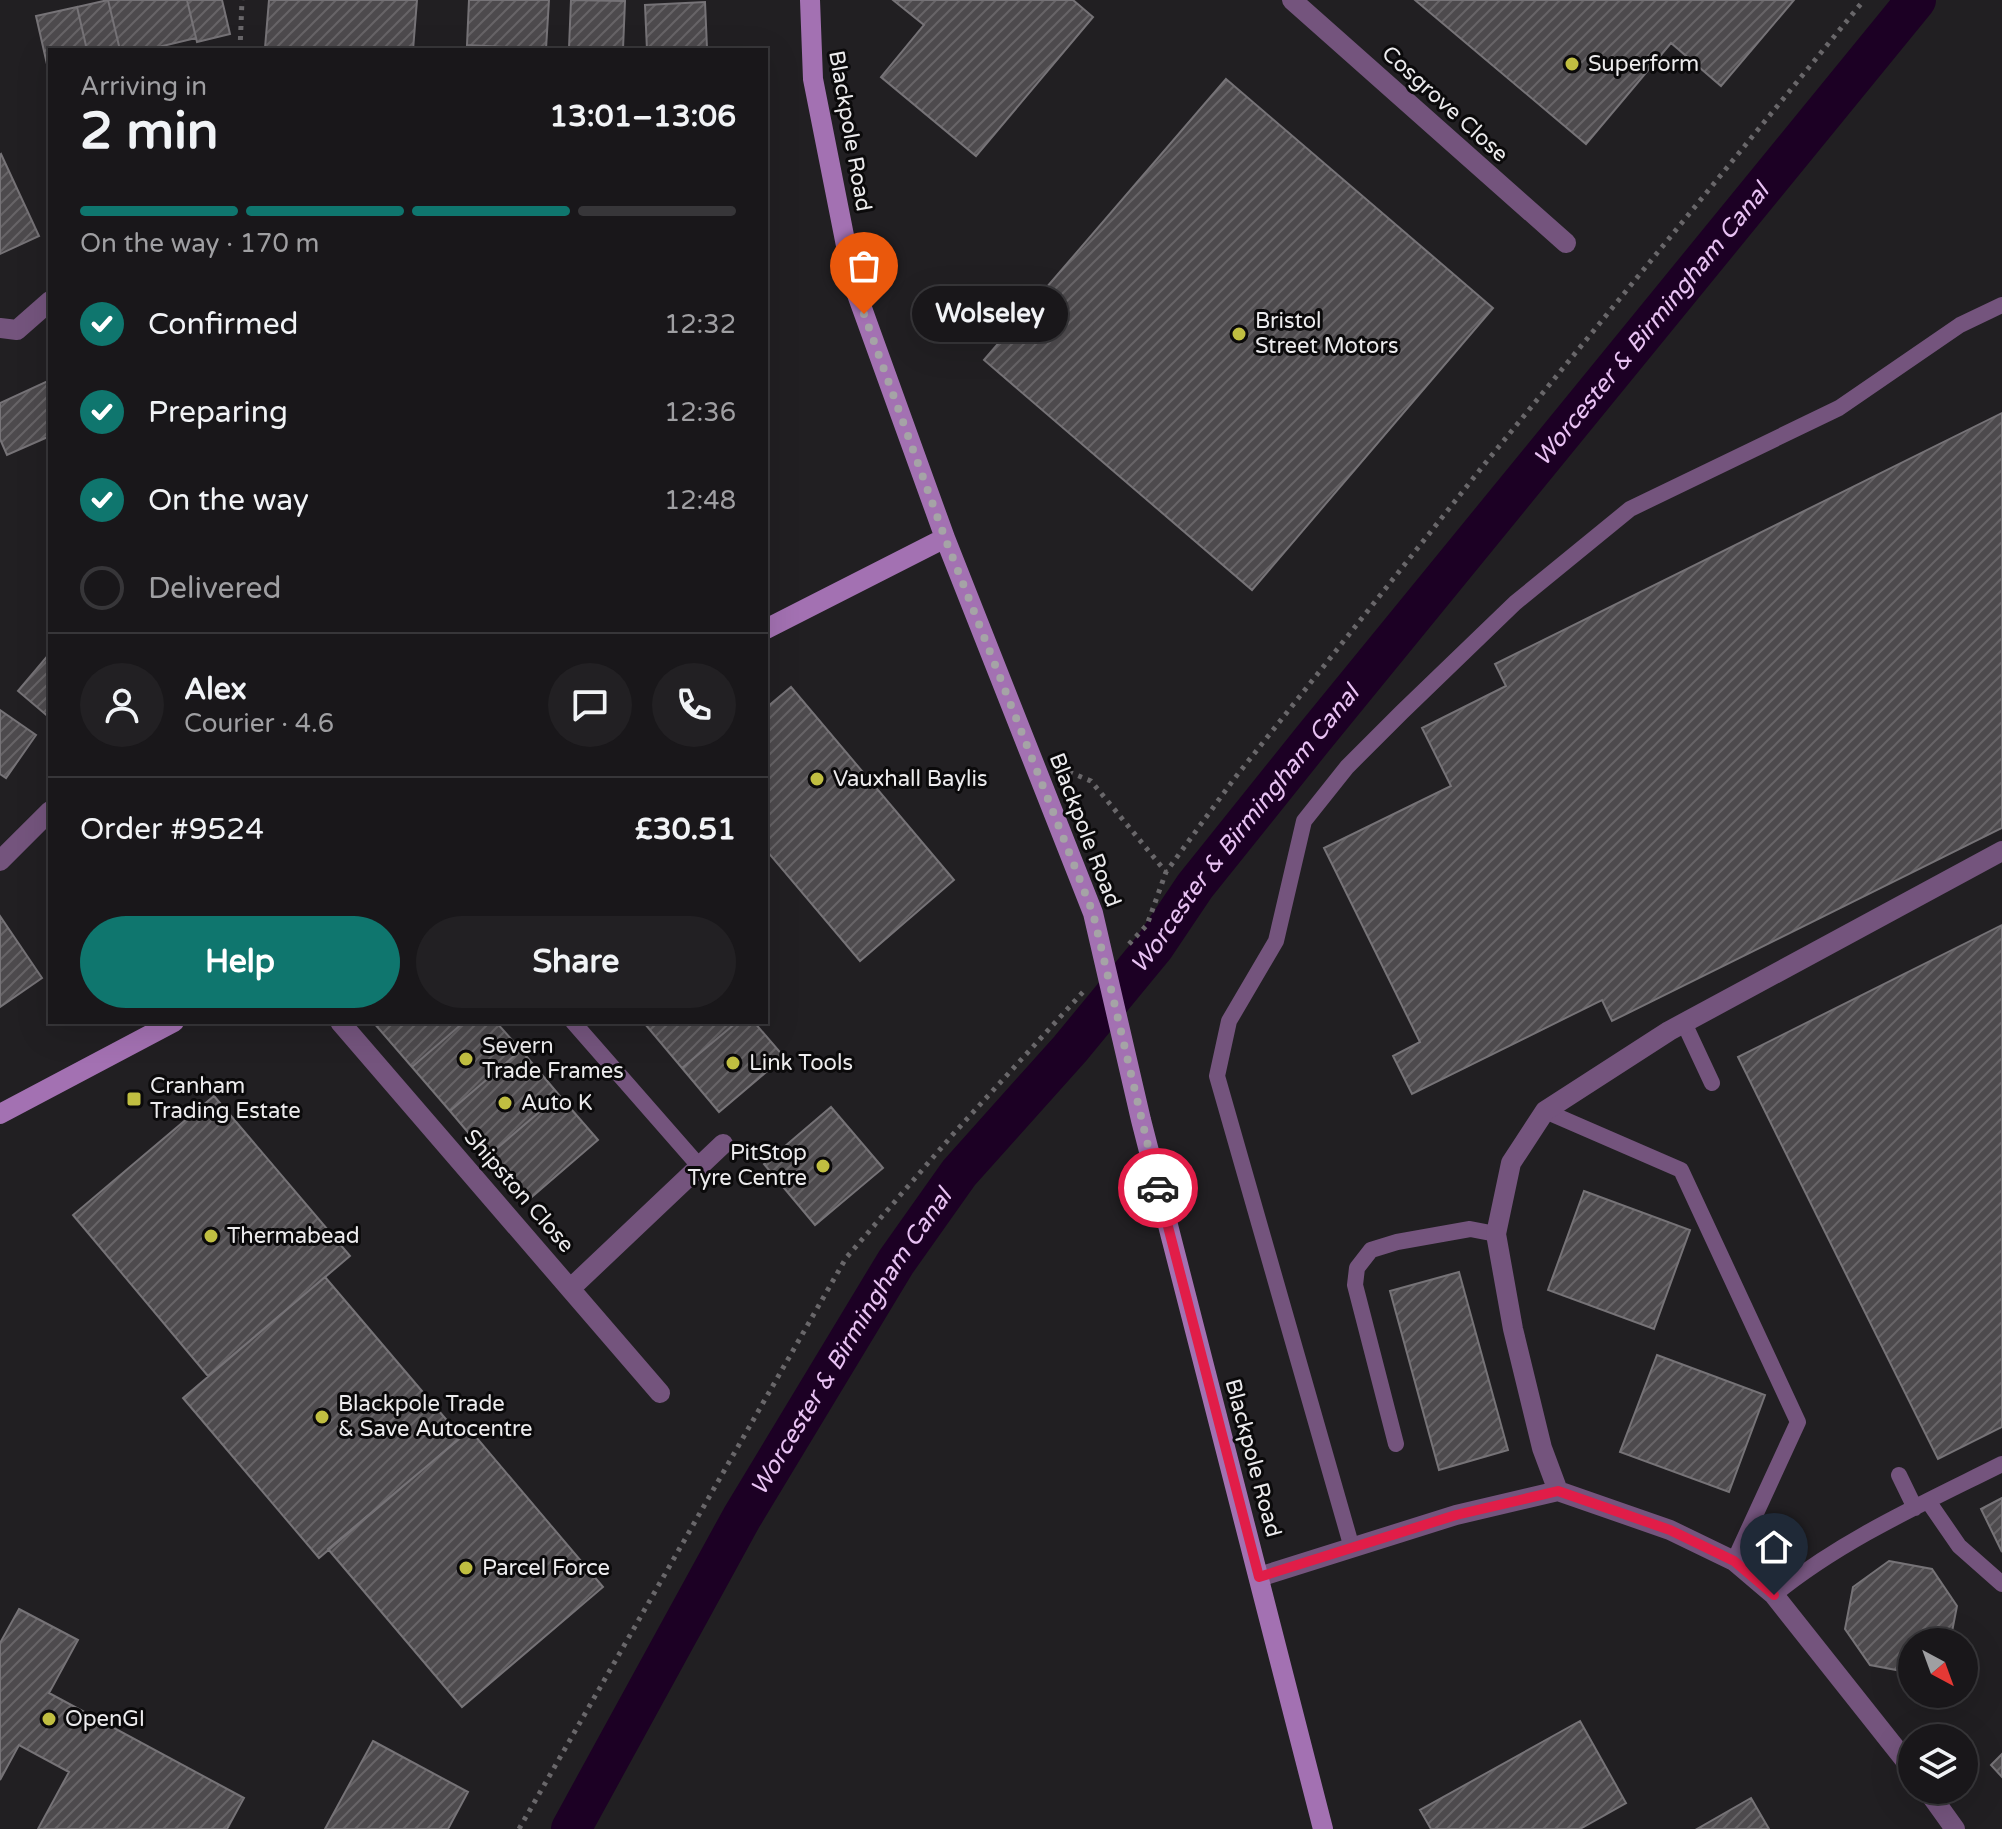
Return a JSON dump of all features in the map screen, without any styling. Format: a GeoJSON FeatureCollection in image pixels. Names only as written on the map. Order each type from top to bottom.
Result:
{"type":"FeatureCollection","features":[{"type":"Feature","properties":{"kind":"main road","name":"Blackpole Road"},"geometry":{"type":"LineString","coordinates":[[810,0],[813,79],[854,286],[945,538],[1093,913],[1141,1120],[1323,1829]]}},
{"type":"Feature","properties":{"kind":"main road"},"geometry":{"type":"LineString","coordinates":[[768,628],[945,538]]}},
{"type":"Feature","properties":{"kind":"main road"},"geometry":{"type":"LineString","coordinates":[[0,1114],[170,1024]]}},
{"type":"Feature","properties":{"kind":"street","name":"Cosgrove Close"},"geometry":{"type":"LineString","coordinates":[[1292,0],[1566,243]]}},
{"type":"Feature","properties":{"kind":"street"},"geometry":{"type":"LineString","coordinates":[[0,328],[17,330],[48,303]]}},
{"type":"Feature","properties":{"kind":"street"},"geometry":{"type":"LineString","coordinates":[[0,861],[48,813]]}},
{"type":"Feature","properties":{"kind":"street"},"geometry":{"type":"LineString","coordinates":[[1558,1491],[1542,1448],[1513,1329],[1496,1234],[1511,1163],[1545,1111],[1684,1023],[2002,851]]}},
{"type":"Feature","properties":{"kind":"street","name":"Shipston Close"},"geometry":{"type":"LineString","coordinates":[[342,1024],[660,1393]]}},
{"type":"Feature","properties":{"kind":"street"},"geometry":{"type":"LineString","coordinates":[[571,1288],[723,1144]]}},
{"type":"Feature","properties":{"kind":"street"},"geometry":{"type":"LineString","coordinates":[[1259,1577],[1456,1515],[1558,1491],[1670,1530],[1734,1561],[1774,1595],[1898,1751]]}},
{"type":"Feature","properties":{"kind":"street"},"geometry":{"type":"LineString","coordinates":[[1937,1804],[1955,1829]]}},
{"type":"Feature","properties":{"kind":"lane"},"geometry":{"type":"LineString","coordinates":[[1352,1548],[1217,1076],[1229,1021],[1276,941],[1304,821],[1347,767],[1515,603],[1630,509],[1839,408],[1960,325],[2002,305]]}},
{"type":"Feature","properties":{"kind":"lane"},"geometry":{"type":"LineString","coordinates":[[1684,1023],[1712,1083]]}},
{"type":"Feature","properties":{"kind":"lane"},"geometry":{"type":"LineString","coordinates":[[575,1024],[700,1167]]}},
{"type":"Feature","properties":{"kind":"lane"},"geometry":{"type":"LineString","coordinates":[[1545,1111],[1681,1170],[1798,1422],[1734,1561]]}},
{"type":"Feature","properties":{"kind":"lane"},"geometry":{"type":"LineString","coordinates":[[1396,1444],[1355,1285],[1357,1268],[1371,1250],[1397,1242],[1470,1229],[1496,1234]]}},
{"type":"Feature","properties":{"kind":"lane"},"geometry":{"type":"LineString","coordinates":[[1774,1595],[1806,1569],[2002,1464]]}},
{"type":"Feature","properties":{"kind":"lane"},"geometry":{"type":"LineString","coordinates":[[1899,1475],[1959,1546],[2002,1584]]}},
{"type":"Feature","properties":{"kind":"path"},"geometry":{"type":"LineString","coordinates":[[240,48],[242,0]]}},
{"type":"Feature","properties":{"kind":"path"},"geometry":{"type":"LineString","coordinates":[[1147,925],[1166,872],[1234,779],[1483,466],[1864,0]]}},
{"type":"Feature","properties":{"kind":"path"},"geometry":{"type":"LineString","coordinates":[[1031,756],[1091,781],[1166,872]]}},
{"type":"Feature","properties":{"kind":"path"},"geometry":{"type":"LineString","coordinates":[[519,1829],[846,1258],[1059,1017]]}},
{"type":"Feature","properties":{"kind":"building"},"geometry":{"type":"Polygon","coordinates":[[[108,0],[120,48],[87,48],[77,7],[108,0]]]}},
{"type":"Feature","properties":{"kind":"building"},"geometry":{"type":"Polygon","coordinates":[[[108,0],[187,0],[196,38],[154,48],[120,48],[108,0]]]}},
{"type":"Feature","properties":{"kind":"building"},"geometry":{"type":"Polygon","coordinates":[[[187,0],[222,0],[230,34],[197,42],[187,0]]]}},
{"type":"Feature","properties":{"kind":"building"},"geometry":{"type":"Polygon","coordinates":[[[269,0],[417,0],[413,48],[265,48],[269,0]]]}},
{"type":"Feature","properties":{"kind":"building"},"geometry":{"type":"Polygon","coordinates":[[[469,0],[549,0],[546,48],[467,45],[469,0]]]}},
{"type":"Feature","properties":{"kind":"building"},"geometry":{"type":"Polygon","coordinates":[[[571,0],[625,1],[623,48],[569,48],[571,0]]]}},
{"type":"Feature","properties":{"kind":"building"},"geometry":{"type":"Polygon","coordinates":[[[893,0],[1073,0],[1093,17],[976,156],[881,77],[924,25],[893,0]]]}},
{"type":"Feature","properties":{"kind":"building","name":"Superform"},"geometry":{"type":"Polygon","coordinates":[[[1415,0],[1794,0],[1721,86],[1671,43],[1586,144],[1415,0]]]}},
{"type":"Feature","properties":{"kind":"building"},"geometry":{"type":"Polygon","coordinates":[[[705,2],[707,48],[647,48],[645,5],[705,2]]]}},
{"type":"Feature","properties":{"kind":"building"},"geometry":{"type":"Polygon","coordinates":[[[77,7],[87,48],[48,48],[48,69],[36,16],[77,7]]]}},
{"type":"Feature","properties":{"kind":"building","name":"Bristol Street Motors"},"geometry":{"type":"Polygon","coordinates":[[[1226,79],[1493,308],[1252,590],[984,360],[1226,79]]]}},
{"type":"Feature","properties":{"kind":"building"},"geometry":{"type":"Polygon","coordinates":[[[0,155],[39,236],[0,254],[0,155]]]}},
{"type":"Feature","properties":{"kind":"building"},"geometry":{"type":"Polygon","coordinates":[[[48,381],[48,437],[7,455],[0,439],[0,403],[48,381]]]}},
{"type":"Feature","properties":{"kind":"building"},"geometry":{"type":"Polygon","coordinates":[[[2002,413],[2002,828],[1612,1021],[1602,1000],[1412,1094],[1393,1056],[1420,1042],[1324,848],[1451,786],[1422,728],[1506,686],[1495,664],[2002,413]]]}},
{"type":"Feature","properties":{"kind":"building"},"geometry":{"type":"Polygon","coordinates":[[[48,655],[48,716],[18,691],[48,655]]]}},
{"type":"Feature","properties":{"kind":"building","name":"Vauxhall Baylis"},"geometry":{"type":"Polygon","coordinates":[[[791,687],[954,880],[860,961],[768,852],[768,706],[791,687]]]}},
{"type":"Feature","properties":{"kind":"building"},"geometry":{"type":"Polygon","coordinates":[[[0,710],[36,735],[6,778],[0,774],[0,710]]]}},
{"type":"Feature","properties":{"kind":"building"},"geometry":{"type":"Polygon","coordinates":[[[0,916],[42,978],[0,1007],[0,916]]]}},
{"type":"Feature","properties":{"kind":"building"},"geometry":{"type":"Polygon","coordinates":[[[2002,925],[2002,1427],[1938,1459],[1738,1057],[2002,925]]]}},
{"type":"Feature","properties":{"kind":"building"},"geometry":{"type":"Polygon","coordinates":[[[375,1024],[462,1024],[412,1067],[375,1024]]]}},
{"type":"Feature","properties":{"kind":"building","name":"Severn Trade Frames"},"geometry":{"type":"Polygon","coordinates":[[[462,1024],[498,1024],[521,1050],[450,1111],[412,1067],[462,1024]]]}},
{"type":"Feature","properties":{"kind":"building","name":"Link Tools"},"geometry":{"type":"Polygon","coordinates":[[[645,1024],[735,1024],[682,1068],[645,1024]]]}},
{"type":"Feature","properties":{"kind":"building","name":"Link Tools"},"geometry":{"type":"Polygon","coordinates":[[[735,1024],[756,1024],[784,1057],[719,1112],[682,1068],[735,1024]]]}},
{"type":"Feature","properties":{"kind":"building","name":"Auto K"},"geometry":{"type":"Polygon","coordinates":[[[521,1050],[559,1095],[488,1156],[450,1111],[521,1050]]]}},
{"type":"Feature","properties":{"kind":"building","name":"Auto K"},"geometry":{"type":"Polygon","coordinates":[[[559,1095],[598,1140],[527,1201],[488,1156],[559,1095]]]}},
{"type":"Feature","properties":{"kind":"building","name":"Thermabead"},"geometry":{"type":"Polygon","coordinates":[[[214,1096],[350,1256],[208,1376],[73,1215],[214,1096]]]}},
{"type":"Feature","properties":{"kind":"building","name":"PitStop Tyre Centre"},"geometry":{"type":"Polygon","coordinates":[[[831,1107],[883,1168],[815,1225],[764,1164],[831,1107]]]}},
{"type":"Feature","properties":{"kind":"building"},"geometry":{"type":"Polygon","coordinates":[[[1584,1191],[1690,1230],[1654,1329],[1548,1290],[1584,1191]]]}},
{"type":"Feature","properties":{"kind":"building"},"geometry":{"type":"Polygon","coordinates":[[[1459,1272],[1508,1450],[1439,1470],[1390,1291],[1459,1272]]]}},
{"type":"Feature","properties":{"kind":"building","name":"Blackpole Trade & Save Autocentre"},"geometry":{"type":"Polygon","coordinates":[[[325,1277],[461,1437],[319,1558],[183,1398],[325,1277]]]}},
{"type":"Feature","properties":{"kind":"building"},"geometry":{"type":"Polygon","coordinates":[[[1657,1355],[1765,1395],[1729,1492],[1620,1452],[1657,1355]]]}},
{"type":"Feature","properties":{"kind":"building","name":"Parcel Force"},"geometry":{"type":"Polygon","coordinates":[[[470,1430],[603,1587],[462,1707],[328,1549],[470,1430]]]}},
{"type":"Feature","properties":{"kind":"building"},"geometry":{"type":"Polygon","coordinates":[[[2002,1498],[2002,1552],[1981,1509],[2002,1498]]]}},
{"type":"Feature","properties":{"kind":"building"},"geometry":{"type":"Polygon","coordinates":[[[1889,1561],[1932,1569],[1957,1606],[1953,1628],[1898,1628],[1898,1670],[1870,1665],[1845,1629],[1853,1587],[1889,1561]]]}},
{"type":"Feature","properties":{"kind":"building","name":"OpenGI"},"geometry":{"type":"Polygon","coordinates":[[[19,1609],[78,1640],[49,1693],[244,1798],[227,1829],[38,1829],[69,1772],[19,1745],[0,1780],[0,1643],[19,1609]]]}},
{"type":"Feature","properties":{"kind":"building"},"geometry":{"type":"Polygon","coordinates":[[[1580,1721],[1626,1803],[1580,1829],[1431,1829],[1420,1810],[1580,1721]]]}},
{"type":"Feature","properties":{"kind":"building"},"geometry":{"type":"Polygon","coordinates":[[[373,1741],[468,1792],[448,1829],[325,1829],[373,1741]]]}},
{"type":"Feature","properties":{"kind":"building"},"geometry":{"type":"Polygon","coordinates":[[[2002,1754],[2002,1777],[1991,1765],[2002,1754]]]}},
{"type":"Feature","properties":{"kind":"building"},"geometry":{"type":"Polygon","coordinates":[[[1751,1798],[1769,1829],[1697,1829],[1751,1798]]]}},
{"type":"Feature","properties":{"kind":"waterway","name":"Worcester & Birmingham Canal"},"geometry":{"type":"LineString","coordinates":[[571,1829],[742,1517],[896,1262],[959,1173],[1070,1049],[1154,947],[1195,886],[1312,740],[1916,0]]}},
{"type":"Feature","properties":{"kind":"way so far"},"geometry":{"type":"LineString","coordinates":[[864,314],[945,538],[1093,913],[1158,1188]]}},
{"type":"Feature","properties":{"kind":"place","name":"Superform"},"geometry":{"type":"Point","coordinates":[1572,64]}},
{"type":"Feature","properties":{"kind":"place","name":"Wolseley"},"geometry":{"type":"Point","coordinates":[864,314]}},
{"type":"Feature","properties":{"kind":"place","name":"Bristol Street Motors"},"geometry":{"type":"Point","coordinates":[1239,334]}},
{"type":"Feature","properties":{"kind":"place","name":"Vauxhall Baylis"},"geometry":{"type":"Point","coordinates":[817,779]}},
{"type":"Feature","properties":{"kind":"place","name":"Severn Trade Frames"},"geometry":{"type":"Point","coordinates":[466,1059]}},
{"type":"Feature","properties":{"kind":"place","name":"Link Tools"},"geometry":{"type":"Point","coordinates":[733,1063]}},
{"type":"Feature","properties":{"kind":"place","name":"Cranham Trading Estate"},"geometry":{"type":"Point","coordinates":[134,1099]}},
{"type":"Feature","properties":{"kind":"place","name":"Auto K"},"geometry":{"type":"Point","coordinates":[505,1103]}},
{"type":"Feature","properties":{"kind":"place","name":"PitStop Tyre Centre"},"geometry":{"type":"Point","coordinates":[823,1166]}},
{"type":"Feature","properties":{"kind":"place","name":"Thermabead"},"geometry":{"type":"Point","coordinates":[211,1236]}},
{"type":"Feature","properties":{"kind":"place","name":"Blackpole Trade & Save Autocentre"},"geometry":{"type":"Point","coordinates":[322,1417]}},
{"type":"Feature","properties":{"kind":"place","name":"Parcel Force"},"geometry":{"type":"Point","coordinates":[466,1568]}},
{"type":"Feature","properties":{"kind":"place","name":"OpenGI"},"geometry":{"type":"Point","coordinates":[49,1719]}},
{"type":"Feature","properties":{"kind":"route"},"geometry":{"type":"LineString","coordinates":[[1158,1188],[1259,1577],[1456,1515],[1558,1491],[1670,1530],[1734,1561],[1774,1595]]}}]}
